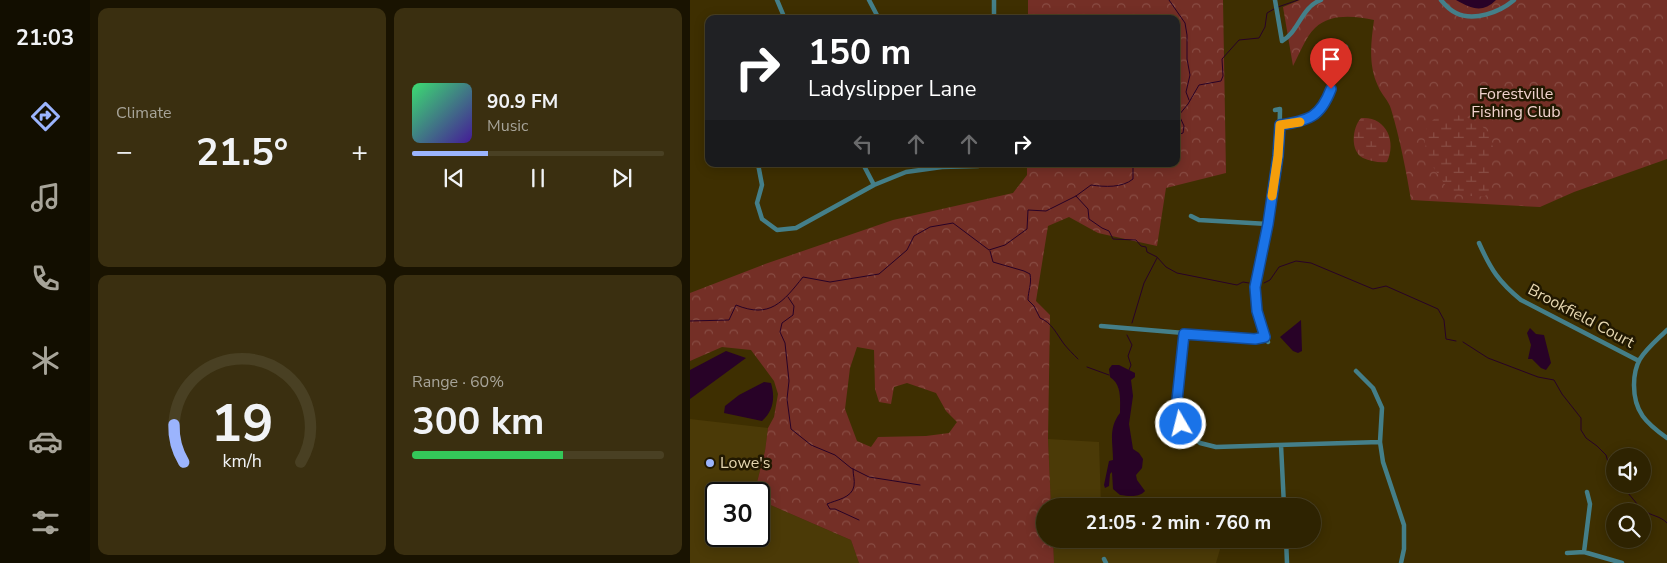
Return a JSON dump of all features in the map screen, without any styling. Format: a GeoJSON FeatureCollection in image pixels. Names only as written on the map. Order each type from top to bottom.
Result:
{"type":"FeatureCollection","features":[{"type":"Feature","properties":{"kind":"street"},"geometry":{"type":"LineString","coordinates":[[777,0],[783,15]]}},
{"type":"Feature","properties":{"kind":"street"},"geometry":{"type":"LineString","coordinates":[[869,0],[877,15]]}},
{"type":"Feature","properties":{"kind":"street"},"geometry":{"type":"LineString","coordinates":[[994,0],[994,15]]}},
{"type":"Feature","properties":{"kind":"street"},"geometry":{"type":"LineString","coordinates":[[1275,0],[1282,41],[1288,37],[1309,7],[1321,0]]}},
{"type":"Feature","properties":{"kind":"street"},"geometry":{"type":"LineString","coordinates":[[1441,0],[1457,14],[1470,16],[1486,14],[1506,6],[1514,0]]}},
{"type":"Feature","properties":{"kind":"street"},"geometry":{"type":"LineString","coordinates":[[1280,125],[1300,122],[1315,115],[1325,104],[1331,89],[1335,60],[1346,47]]}},
{"type":"Feature","properties":{"kind":"street"},"geometry":{"type":"LineString","coordinates":[[1268,342],[1257,311],[1255,287],[1268,224],[1278,156],[1280,109],[1275,110]]}},
{"type":"Feature","properties":{"kind":"street"},"geometry":{"type":"LineString","coordinates":[[759,167],[762,184],[757,203],[762,219],[778,230],[796,228],[874,185],[906,172],[932,167]]}},
{"type":"Feature","properties":{"kind":"street"},"geometry":{"type":"LineString","coordinates":[[865,167],[874,185]]}},
{"type":"Feature","properties":{"kind":"street"},"geometry":{"type":"LineString","coordinates":[[1190,216],[1199,220],[1268,224]]}},
{"type":"Feature","properties":{"kind":"street","name":"Brookfield Court"},"geometry":{"type":"LineString","coordinates":[[1479,243],[1495,275],[1506,288],[1521,300],[1639,361]]}},
{"type":"Feature","properties":{"kind":"street"},"geometry":{"type":"LineString","coordinates":[[1101,326],[1255,339],[1265,337]]}},
{"type":"Feature","properties":{"kind":"street"},"geometry":{"type":"LineString","coordinates":[[1667,330],[1639,361],[1634,380],[1634,398],[1645,420],[1667,438]]}},
{"type":"Feature","properties":{"kind":"street"},"geometry":{"type":"LineString","coordinates":[[1184,334],[1176,410],[1181,424],[1188,434],[1200,443],[1216,447],[1380,442]]}},
{"type":"Feature","properties":{"kind":"street"},"geometry":{"type":"LineString","coordinates":[[1356,371],[1373,388],[1382,408],[1380,442],[1384,462],[1404,526],[1404,550],[1401,563]]}},
{"type":"Feature","properties":{"kind":"street"},"geometry":{"type":"LineString","coordinates":[[1281,445],[1284,498]]}},
{"type":"Feature","properties":{"kind":"street"},"geometry":{"type":"LineString","coordinates":[[1584,552],[1590,504],[1587,492]]}},
{"type":"Feature","properties":{"kind":"street"},"geometry":{"type":"LineString","coordinates":[[1286,548],[1287,563]]}},
{"type":"Feature","properties":{"kind":"street"},"geometry":{"type":"LineString","coordinates":[[1568,553],[1584,552],[1622,563]]}},
{"type":"Feature","properties":{"kind":"shaded area"},"geometry":{"type":"Polygon","coordinates":[[[1456,0],[1496,0],[1486,7],[1476,8],[1456,0]]]}},
{"type":"Feature","properties":{"kind":"shaded area"},"geometry":{"type":"Polygon","coordinates":[[[1301,320],[1302,351],[1298,353],[1293,351],[1280,337],[1301,320]]]}},
{"type":"Feature","properties":{"kind":"shaded area"},"geometry":{"type":"Polygon","coordinates":[[[1530,328],[1536,334],[1544,335],[1551,363],[1546,370],[1541,368],[1532,359],[1528,359],[1531,345],[1527,333],[1530,328]]]}},
{"type":"Feature","properties":{"kind":"shaded area"},"geometry":{"type":"Polygon","coordinates":[[[726,351],[746,358],[690,399],[690,370],[726,351]]]}},
{"type":"Feature","properties":{"kind":"shaded area"},"geometry":{"type":"Polygon","coordinates":[[[1112,365],[1119,365],[1135,373],[1135,377],[1131,380],[1133,396],[1129,424],[1133,449],[1143,459],[1142,468],[1136,475],[1137,480],[1145,491],[1137,496],[1120,495],[1113,489],[1112,472],[1110,474],[1109,486],[1105,488],[1104,485],[1109,461],[1113,460],[1114,424],[1120,413],[1120,398],[1117,384],[1110,377],[1109,369],[1112,365]]]}},
{"type":"Feature","properties":{"kind":"shaded area"},"geometry":{"type":"Polygon","coordinates":[[[764,382],[771,383],[773,398],[771,408],[762,421],[724,413],[725,406],[739,395],[764,382]]]}},
{"type":"Feature","properties":{"kind":"shaded area"},"geometry":{"type":"Polygon","coordinates":[[[690,419],[768,428],[765,451],[757,482],[705,482],[705,547],[770,547],[770,505],[851,540],[859,563],[690,563],[690,419]]]}},
{"type":"Feature","properties":{"kind":"shaded area"},"geometry":{"type":"Polygon","coordinates":[[[1048,439],[1099,442],[1101,498],[1051,498],[1048,439]]]}},
{"type":"Feature","properties":{"kind":"shaded area"},"geometry":{"type":"Polygon","coordinates":[[[1053,548],[1220,548],[1216,563],[1054,563],[1053,548]]]}},
{"type":"Feature","properties":{"kind":"green space"},"geometry":{"type":"Polygon","coordinates":[[[1028,0],[1223,0],[1226,173],[1166,188],[1157,246],[1098,233],[1069,217],[1048,226],[1036,301],[1050,315],[1048,439],[1051,498],[1036,498],[1036,548],[1053,548],[1054,563],[859,563],[851,540],[770,505],[770,482],[757,482],[765,451],[768,428],[774,417],[778,394],[774,381],[751,350],[722,347],[690,361],[690,293],[765,264],[893,220],[1013,193],[1027,175],[1027,167],[1180,167],[1180,15],[1028,15],[1028,0]],[[857,347],[850,368],[845,409],[857,441],[871,447],[878,437],[926,436],[949,433],[957,422],[946,411],[936,393],[907,383],[894,387],[891,404],[879,402],[875,389],[874,350],[857,347]]]}},
{"type":"Feature","properties":{"kind":"green space","name":"Forestville Fishing Club"},"geometry":{"type":"Polygon","coordinates":[[[1300,0],[1667,0],[1667,159],[1574,192],[1540,207],[1411,200],[1391,109],[1379,89],[1373,70],[1371,45],[1374,20],[1359,17],[1343,17],[1321,23],[1309,36],[1293,66],[1283,7],[1300,0]]]}},
{"type":"Feature","properties":{"kind":"green space"},"geometry":{"type":"Polygon","coordinates":[[[1449,114],[1472,120],[1485,129],[1489,135],[1493,153],[1490,167],[1490,188],[1485,196],[1463,195],[1451,190],[1446,186],[1428,156],[1425,138],[1426,130],[1430,123],[1438,117],[1449,114]]]}},
{"type":"Feature","properties":{"kind":"green space"},"geometry":{"type":"Polygon","coordinates":[[[1361,118],[1370,118],[1377,121],[1387,131],[1391,146],[1387,162],[1363,158],[1356,150],[1354,133],[1361,118]]]}},
{"type":"Feature","properties":{"kind":"waterway"},"geometry":{"type":"LineString","coordinates":[[1169,0],[1179,15]]}},
{"type":"Feature","properties":{"kind":"waterway"},"geometry":{"type":"LineString","coordinates":[[1278,7],[1298,0]]}},
{"type":"Feature","properties":{"kind":"waterway"},"geometry":{"type":"LineString","coordinates":[[1180,114],[1199,85],[1221,81],[1223,76],[1222,59],[1239,40],[1259,38],[1265,27],[1267,13],[1274,9]]}},
{"type":"Feature","properties":{"kind":"waterway"},"geometry":{"type":"LineString","coordinates":[[1180,16],[1185,23],[1187,35],[1187,59],[1190,75],[1186,92],[1189,100]]}},
{"type":"Feature","properties":{"kind":"waterway"},"geometry":{"type":"LineString","coordinates":[[1180,117],[1184,126],[1183,133],[1180,134]]}},
{"type":"Feature","properties":{"kind":"waterway"},"geometry":{"type":"LineString","coordinates":[[690,321],[729,320],[736,305],[758,310],[775,306],[789,294],[803,277],[830,282],[879,274],[907,250],[914,236],[930,227],[953,223],[989,250],[1005,245],[1027,229],[1028,210],[1046,211],[1076,196],[1091,185],[1108,186],[1129,182],[1133,179],[1133,167]]}},
{"type":"Feature","properties":{"kind":"waterway"},"geometry":{"type":"LineString","coordinates":[[1076,196],[1088,209],[1089,219],[1109,231],[1113,239],[1136,240],[1141,246],[1146,247],[1147,252],[1157,257],[1166,267],[1177,273],[1237,285],[1243,282],[1249,283]]}},
{"type":"Feature","properties":{"kind":"waterway"},"geometry":{"type":"LineString","coordinates":[[990,251],[993,262],[1030,274],[1031,281],[1028,300],[1034,306],[1040,318],[1051,326],[1078,359]]}},
{"type":"Feature","properties":{"kind":"waterway"},"geometry":{"type":"LineString","coordinates":[[1132,323],[1144,283],[1157,258]]}},
{"type":"Feature","properties":{"kind":"waterway"},"geometry":{"type":"LineString","coordinates":[[1264,283],[1270,280],[1279,267],[1296,261],[1311,263],[1373,289],[1386,286],[1438,309],[1444,320],[1446,339],[1456,341]]}},
{"type":"Feature","properties":{"kind":"waterway"},"geometry":{"type":"LineString","coordinates":[[788,297],[794,306],[793,315],[782,323],[780,332],[785,343],[789,381],[787,399],[791,429],[811,445],[835,455],[851,468],[869,477],[920,485]]}},
{"type":"Feature","properties":{"kind":"waterway"},"geometry":{"type":"LineString","coordinates":[[1127,335],[1132,345],[1128,356],[1131,365],[1129,370]]}},
{"type":"Feature","properties":{"kind":"waterway"},"geometry":{"type":"LineString","coordinates":[[1463,342],[1488,358],[1538,377],[1554,380],[1562,394],[1581,418],[1581,430],[1586,438],[1606,455]]}},
{"type":"Feature","properties":{"kind":"waterway"},"geometry":{"type":"LineString","coordinates":[[1087,367],[1109,375]]}},
{"type":"Feature","properties":{"kind":"waterway"},"geometry":{"type":"LineString","coordinates":[[853,469],[853,490],[843,498],[827,504],[830,509],[835,509],[859,520]]}},
{"type":"Feature","properties":{"kind":"waterway"},"geometry":{"type":"LineString","coordinates":[[1628,493],[1643,510],[1667,523]]}},
{"type":"Feature","properties":{"kind":"slow traffic"},"geometry":{"type":"LineString","coordinates":[[1272,196],[1280,125],[1300,122]]}},
{"type":"Feature","properties":{"kind":"place","name":"Lowe's"},"geometry":{"type":"Point","coordinates":[710,463]}},
{"type":"Feature","properties":{"kind":"route"},"geometry":{"type":"LineString","coordinates":[[1181,424],[1176,410],[1184,334],[1255,339],[1265,337],[1257,311],[1255,287],[1256,274],[1268,224],[1278,156],[1280,125],[1300,122],[1315,115],[1325,104],[1331,89]]}}]}
